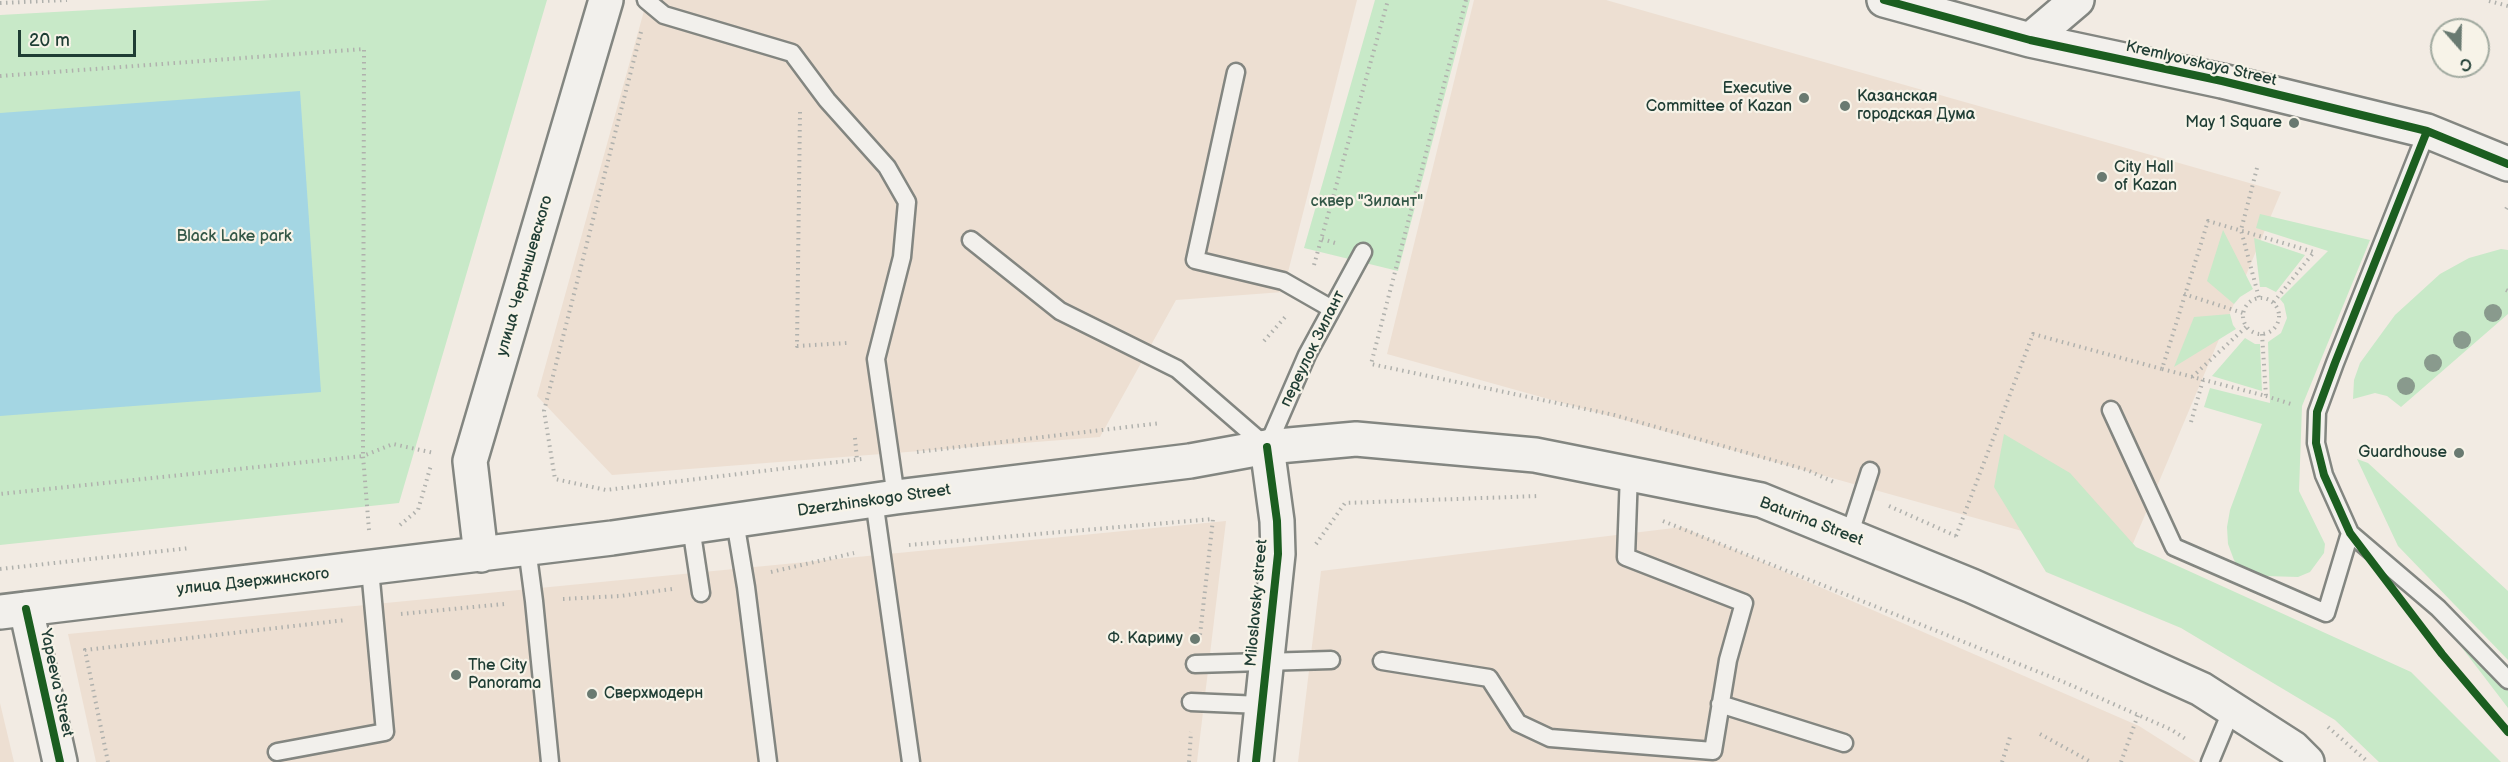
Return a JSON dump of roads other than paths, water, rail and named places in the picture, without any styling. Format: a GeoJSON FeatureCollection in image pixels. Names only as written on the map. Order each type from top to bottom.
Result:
{"type":"FeatureCollection","features":[{"type":"Feature","properties":{"kind":"main road","name":"улица Чернышевского"},"geometry":{"type":"LineString","coordinates":[[481,555],[470,460],[606,0]]}},
{"type":"Feature","properties":{"kind":"main road","name":"Kremlyovskaya Street"},"geometry":{"type":"LineString","coordinates":[[1884,0],[2030,40],[2222,81],[2427,131],[2508,164]]}},
{"type":"Feature","properties":{"kind":"main road"},"geometry":{"type":"LineString","coordinates":[[2030,40],[2078,0]]}},
{"type":"Feature","properties":{"kind":"main road","name":"Baturina Street"},"geometry":{"type":"LineString","coordinates":[[1267,447],[1356,439],[1535,455],[1761,500],[1972,586],[2201,689],[2293,748],[2307,762]]}},
{"type":"Feature","properties":{"kind":"main road","name":"Dzerzhinskogo Street"},"geometry":{"type":"LineString","coordinates":[[481,555],[885,499],[1190,461],[1267,447]]}},
{"type":"Feature","properties":{"kind":"main road","name":"Miloslavsky street"},"geometry":{"type":"LineString","coordinates":[[1256,762],[1278,554],[1277,521],[1267,447]]}},
{"type":"Feature","properties":{"kind":"main road","name":"улица Дзержинского"},"geometry":{"type":"LineString","coordinates":[[13,610],[481,555]]}},
{"type":"Feature","properties":{"kind":"main road","name":"Yapeeva Street"},"geometry":{"type":"LineString","coordinates":[[13,610],[60,762]]}},
{"type":"Feature","properties":{"kind":"lane"},"geometry":{"type":"LineString","coordinates":[[648,2],[664,15],[792,53],[827,100],[886,167],[907,202],[902,257],[876,359],[891,455],[881,548],[911,762]]}},
{"type":"Feature","properties":{"kind":"lane"},"geometry":{"type":"LineString","coordinates":[[1236,72],[1195,260],[1283,281],[1332,309]]}},
{"type":"Feature","properties":{"kind":"lane"},"geometry":{"type":"LineString","coordinates":[[2427,131],[2317,412],[2316,443],[2324,475],[2350,532],[2438,608],[2508,680]]}},
{"type":"Feature","properties":{"kind":"lane"},"geometry":{"type":"LineString","coordinates":[[971,240],[1060,311],[1177,369],[1267,447]]}},
{"type":"Feature","properties":{"kind":"lane","name":"переулок Зилант"},"geometry":{"type":"LineString","coordinates":[[1267,447],[1306,355],[1363,252]]}},
{"type":"Feature","properties":{"kind":"lane"},"geometry":{"type":"LineString","coordinates":[[2111,410],[2174,547],[2326,613],[2350,532]]}},
{"type":"Feature","properties":{"kind":"lane"},"geometry":{"type":"LineString","coordinates":[[1848,536],[1870,471]]}},
{"type":"Feature","properties":{"kind":"lane"},"geometry":{"type":"LineString","coordinates":[[1382,661],[1489,678],[1518,723],[1550,738],[1713,751],[1728,660],[1744,603],[1626,557],[1629,473]]}},
{"type":"Feature","properties":{"kind":"lane"},"geometry":{"type":"LineString","coordinates":[[735,521],[768,762]]}},
{"type":"Feature","properties":{"kind":"lane"},"geometry":{"type":"LineString","coordinates":[[691,527],[700,589]]}},
{"type":"Feature","properties":{"kind":"lane"},"geometry":{"type":"LineString","coordinates":[[527,548],[550,762]]}},
{"type":"Feature","properties":{"kind":"lane"},"geometry":{"type":"LineString","coordinates":[[277,752],[385,732],[370,569]]}},
{"type":"Feature","properties":{"kind":"lane"},"geometry":{"type":"LineString","coordinates":[[1195,664],[1330,660]]}},
{"type":"Feature","properties":{"kind":"lane"},"geometry":{"type":"LineString","coordinates":[[1191,702],[1262,705]]}},
{"type":"Feature","properties":{"kind":"lane"},"geometry":{"type":"LineString","coordinates":[[1720,704],[1844,744]]}},
{"type":"Feature","properties":{"kind":"lane"},"geometry":{"type":"LineString","coordinates":[[2211,759],[2232,709]]}},
{"type":"Feature","properties":{"kind":"water"},"geometry":{"type":"Polygon","coordinates":[[[300,91],[321,392],[0,416],[0,113],[300,91]]]}},
{"type":"Feature","properties":{"kind":"place","name":"Executive Committee of Kazan"},"geometry":{"type":"Point","coordinates":[1804,98]}},
{"type":"Feature","properties":{"kind":"place","name":"Казанская городская Дума"},"geometry":{"type":"Point","coordinates":[1845,106]}},
{"type":"Feature","properties":{"kind":"place","name":"May 1 Square"},"geometry":{"type":"Point","coordinates":[2294,123]}},
{"type":"Feature","properties":{"kind":"place","name":"City Hall of Kazan"},"geometry":{"type":"Point","coordinates":[2102,177]}},
{"type":"Feature","properties":{"kind":"place","name":"Guardhouse"},"geometry":{"type":"Point","coordinates":[2459,453]}},
{"type":"Feature","properties":{"kind":"place","name":"Ф. Кариму"},"geometry":{"type":"Point","coordinates":[1195,639]}},
{"type":"Feature","properties":{"kind":"place","name":"The City Panorama"},"geometry":{"type":"Point","coordinates":[456,675]}},
{"type":"Feature","properties":{"kind":"place","name":"Сверхмодерн"},"geometry":{"type":"Point","coordinates":[592,694]}},
{"type":"Feature","properties":{"kind":"park label","name":"сквер \"Зилант\""},"geometry":{"type":"Point","coordinates":[1367,202]}},
{"type":"Feature","properties":{"kind":"park label","name":"Black Lake park"},"geometry":{"type":"Point","coordinates":[234,237]}}]}
